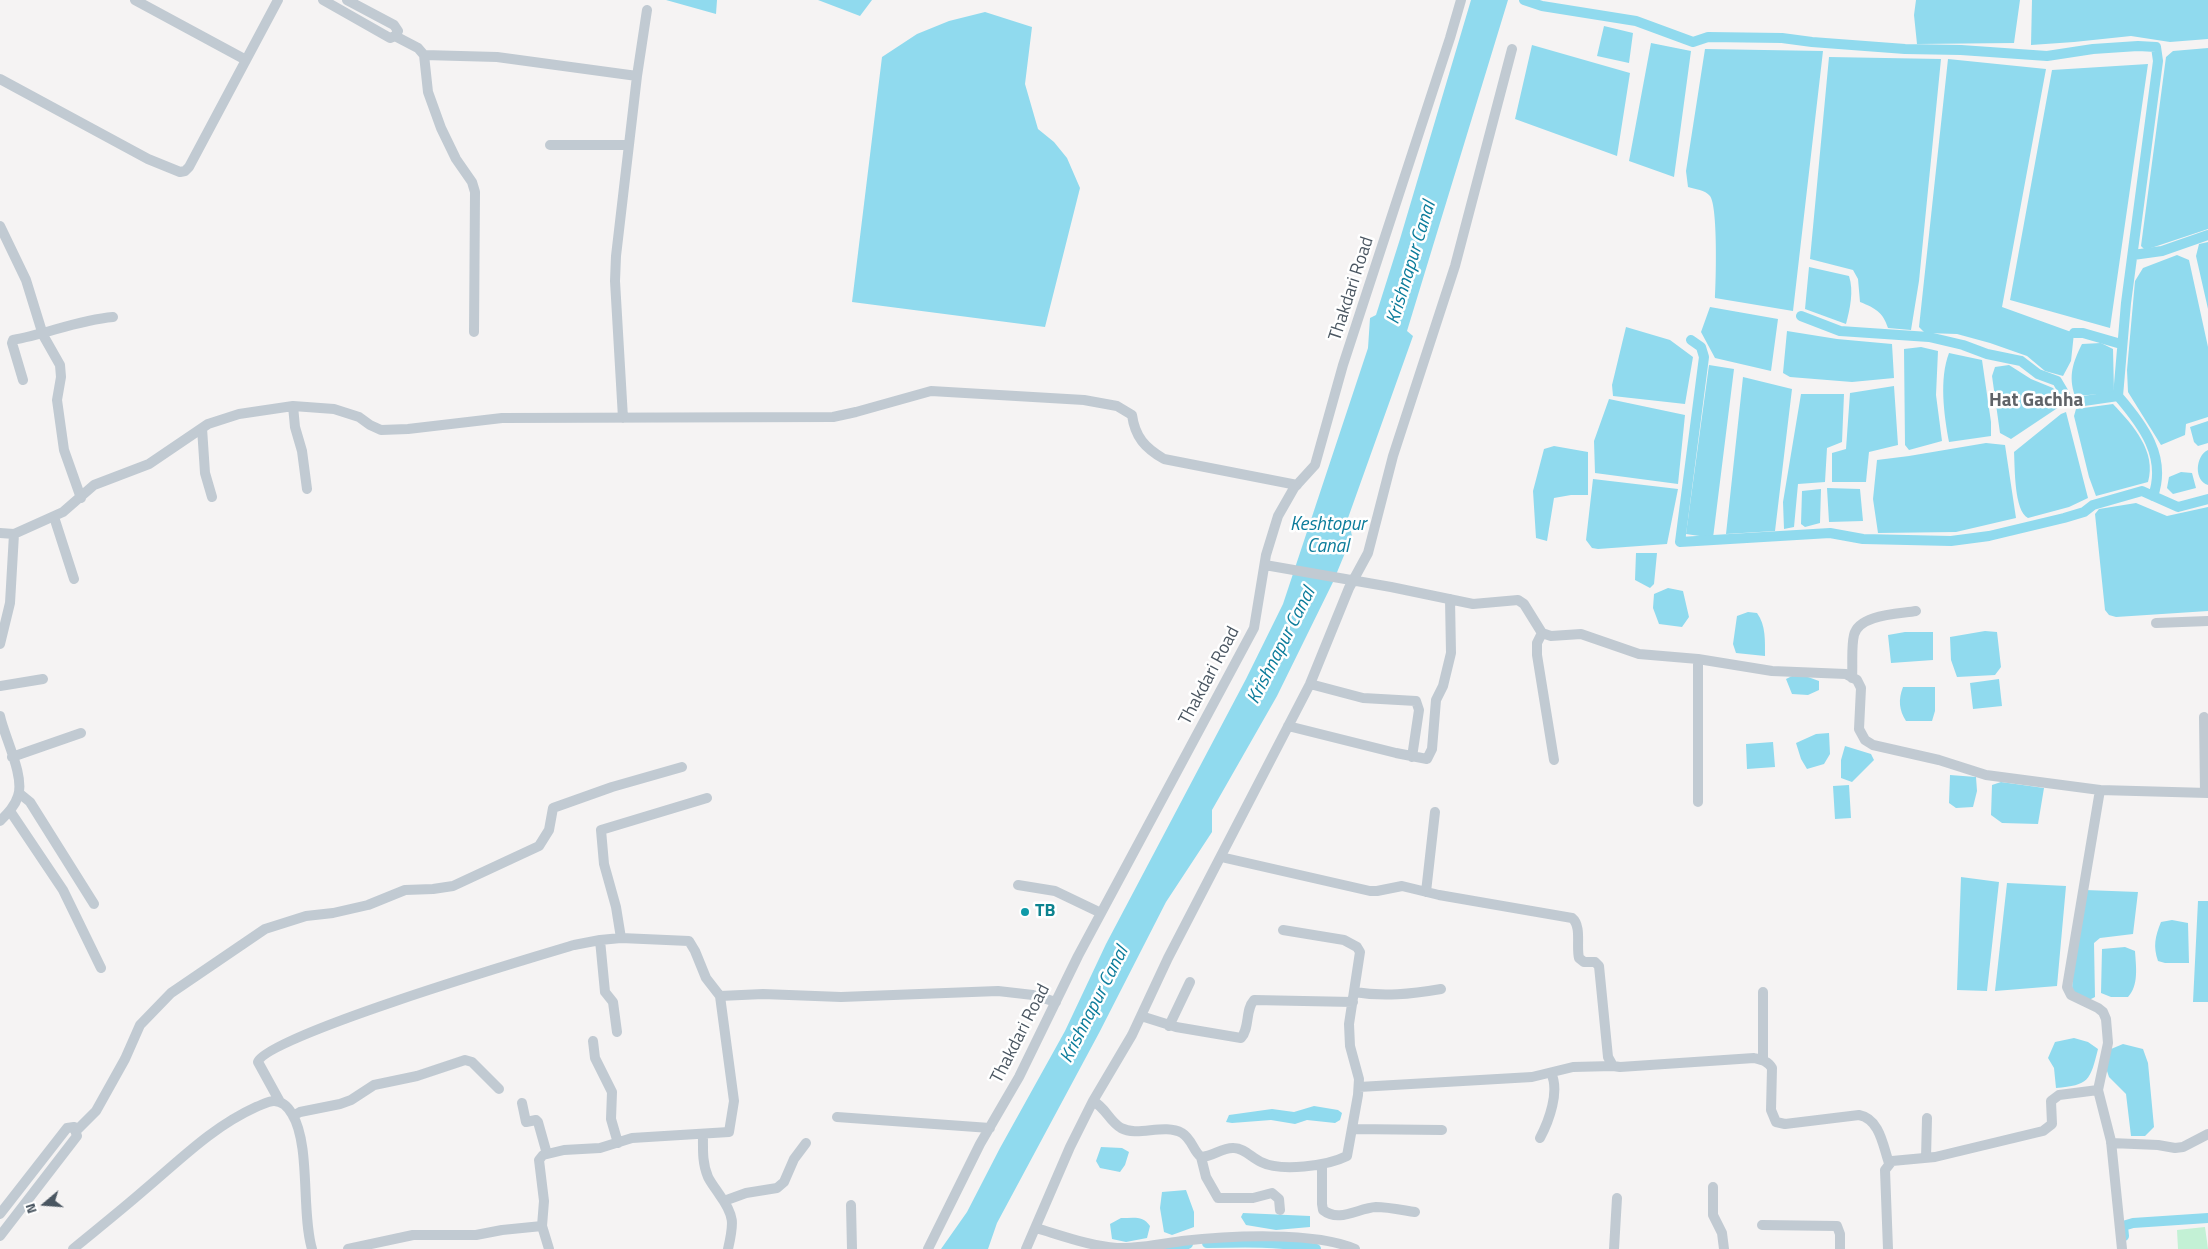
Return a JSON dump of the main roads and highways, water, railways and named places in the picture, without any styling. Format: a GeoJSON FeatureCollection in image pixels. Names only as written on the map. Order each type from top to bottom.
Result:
{"type":"FeatureCollection","features":[{"type":"Feature","properties":{"kind":"water"},"geometry":{"type":"Polygon","coordinates":[[[666,0],[717,0],[716,14],[666,0]]]}},
{"type":"Feature","properties":{"kind":"water"},"geometry":{"type":"Polygon","coordinates":[[[818,0],[872,0],[860,16],[818,0]]]}},
{"type":"Feature","properties":{"kind":"water","name":"Keshtopur Canal"},"geometry":{"type":"Polygon","coordinates":[[[1471,0],[1508,0],[1407,331],[1413,336],[1348,518],[1352,536],[1333,582],[1277,696],[1212,810],[1212,832],[1166,902],[1099,1033],[997,1223],[988,1249],[941,1249],[967,1212],[1065,1031],[1106,944],[1246,679],[1283,604],[1368,348],[1370,318],[1376,315],[1471,0]]]}},
{"type":"Feature","properties":{"kind":"water"},"geometry":{"type":"Polygon","coordinates":[[[1916,0],[2020,0],[2014,43],[1917,44],[1914,15],[1916,0]]]}},
{"type":"Feature","properties":{"kind":"water"},"geometry":{"type":"Polygon","coordinates":[[[2032,0],[2208,0],[2208,39],[2170,42],[2131,36],[2031,45],[2032,0]]]}},
{"type":"Feature","properties":{"kind":"water"},"geometry":{"type":"Polygon","coordinates":[[[985,12],[1032,27],[1025,84],[1038,129],[1054,142],[1067,158],[1080,188],[1045,327],[852,302],[882,57],[917,34],[949,21],[985,12]]]}},
{"type":"Feature","properties":{"kind":"water"},"geometry":{"type":"Polygon","coordinates":[[[1604,26],[1633,33],[1629,63],[1597,56],[1604,26]]]}},
{"type":"Feature","properties":{"kind":"water"},"geometry":{"type":"Polygon","coordinates":[[[1651,43],[1691,51],[1674,177],[1629,161],[1651,43]]]}},
{"type":"Feature","properties":{"kind":"water"},"geometry":{"type":"Polygon","coordinates":[[[1532,45],[1630,73],[1617,156],[1515,119],[1532,45]]]}},
{"type":"Feature","properties":{"kind":"water"},"geometry":{"type":"Polygon","coordinates":[[[2208,48],[2208,229],[2145,250],[2141,246],[2166,57],[2173,51],[2208,48]]]}},
{"type":"Feature","properties":{"kind":"water"},"geometry":{"type":"Polygon","coordinates":[[[1705,49],[1823,51],[1793,311],[1715,298],[1716,245],[1713,203],[1710,196],[1705,192],[1688,187],[1686,171],[1705,49]]]}},
{"type":"Feature","properties":{"kind":"water"},"geometry":{"type":"Polygon","coordinates":[[[1829,57],[1941,59],[1919,281],[1911,330],[1888,328],[1884,318],[1878,311],[1860,302],[1858,279],[1853,270],[1810,259],[1829,57]]]}},
{"type":"Feature","properties":{"kind":"water"},"geometry":{"type":"Polygon","coordinates":[[[1948,59],[2046,69],[2002,307],[2074,333],[2071,361],[2063,376],[2045,371],[2027,356],[1990,343],[1957,334],[1925,333],[1919,327],[1948,59]]]}},
{"type":"Feature","properties":{"kind":"water"},"geometry":{"type":"Polygon","coordinates":[[[2148,64],[2110,328],[2010,300],[2052,70],[2148,64]]]}},
{"type":"Feature","properties":{"kind":"water"},"geometry":{"type":"Polygon","coordinates":[[[2208,242],[2208,309],[2196,256],[2199,244],[2208,242]]]}},
{"type":"Feature","properties":{"kind":"water"},"geometry":{"type":"Polygon","coordinates":[[[2177,255],[2189,260],[2208,347],[2208,417],[2186,424],[2185,435],[2161,445],[2128,392],[2127,370],[2135,281],[2143,268],[2177,255]]]}},
{"type":"Feature","properties":{"kind":"water"},"geometry":{"type":"Polygon","coordinates":[[[1809,267],[1849,276],[1851,294],[1846,324],[1805,309],[1809,267]]]}},
{"type":"Feature","properties":{"kind":"water"},"geometry":{"type":"Polygon","coordinates":[[[1710,307],[1778,319],[1771,371],[1715,358],[1701,332],[1710,307]]]}},
{"type":"Feature","properties":{"kind":"water"},"geometry":{"type":"Polygon","coordinates":[[[1626,327],[1670,340],[1693,357],[1685,404],[1613,396],[1612,385],[1626,327]]]}},
{"type":"Feature","properties":{"kind":"water"},"geometry":{"type":"Polygon","coordinates":[[[1787,331],[1837,339],[1892,344],[1894,378],[1852,382],[1790,377],[1783,373],[1787,331]]]}},
{"type":"Feature","properties":{"kind":"water"},"geometry":{"type":"Polygon","coordinates":[[[2101,343],[2113,349],[2114,393],[2075,396],[2072,376],[2076,357],[2082,344],[2101,343]]]}},
{"type":"Feature","properties":{"kind":"water"},"geometry":{"type":"Polygon","coordinates":[[[1921,347],[1938,351],[1936,395],[1942,441],[1909,450],[1905,445],[1904,349],[1921,347]]]}},
{"type":"Feature","properties":{"kind":"water"},"geometry":{"type":"Polygon","coordinates":[[[1949,353],[1982,360],[1991,422],[1991,436],[1949,442],[1944,409],[1943,385],[1949,353]]]}},
{"type":"Feature","properties":{"kind":"water"},"geometry":{"type":"Polygon","coordinates":[[[1709,365],[1734,369],[1713,538],[1686,534],[1709,365]]]}},
{"type":"Feature","properties":{"kind":"water"},"geometry":{"type":"Polygon","coordinates":[[[2009,365],[2031,379],[2053,388],[2063,401],[2062,405],[2011,439],[2000,433],[1992,376],[1995,367],[2009,365]]]}},
{"type":"Feature","properties":{"kind":"water"},"geometry":{"type":"Polygon","coordinates":[[[1743,377],[1792,389],[1775,531],[1726,534],[1743,377]]]}},
{"type":"Feature","properties":{"kind":"water"},"geometry":{"type":"Polygon","coordinates":[[[1894,386],[1898,445],[1869,452],[1866,482],[1832,482],[1832,453],[1846,449],[1850,393],[1894,386]]]}},
{"type":"Feature","properties":{"kind":"water"},"geometry":{"type":"Polygon","coordinates":[[[1801,394],[1844,394],[1842,442],[1827,448],[1825,482],[1798,484],[1794,527],[1784,529],[1783,502],[1801,394]]]}},
{"type":"Feature","properties":{"kind":"water"},"geometry":{"type":"Polygon","coordinates":[[[1609,399],[1685,415],[1678,484],[1595,473],[1594,441],[1609,399]]]}},
{"type":"Feature","properties":{"kind":"water"},"geometry":{"type":"Polygon","coordinates":[[[2113,404],[2135,430],[2146,450],[2150,471],[2148,482],[2096,496],[2089,477],[2074,416],[2076,409],[2113,404]]]}},
{"type":"Feature","properties":{"kind":"water"},"geometry":{"type":"Polygon","coordinates":[[[2066,412],[2088,498],[2069,507],[2028,518],[2023,514],[2018,498],[2014,452],[2066,412]]]}},
{"type":"Feature","properties":{"kind":"water"},"geometry":{"type":"Polygon","coordinates":[[[2208,421],[2208,443],[2198,446],[2194,442],[2190,427],[2208,421]]]}},
{"type":"Feature","properties":{"kind":"water"},"geometry":{"type":"Polygon","coordinates":[[[1986,443],[2005,445],[2016,518],[1956,532],[1878,533],[1873,499],[1877,460],[1986,443]]]}},
{"type":"Feature","properties":{"kind":"water"},"geometry":{"type":"Polygon","coordinates":[[[1554,446],[1588,452],[1588,495],[1554,498],[1547,541],[1536,538],[1533,491],[1544,449],[1554,446]]]}},
{"type":"Feature","properties":{"kind":"water"},"geometry":{"type":"Polygon","coordinates":[[[2208,450],[2208,485],[2200,479],[2198,468],[2201,457],[2208,450]]]}},
{"type":"Feature","properties":{"kind":"water"},"geometry":{"type":"Polygon","coordinates":[[[2181,472],[2192,473],[2196,488],[2173,494],[2167,488],[2169,477],[2181,472]]]}},
{"type":"Feature","properties":{"kind":"water"},"geometry":{"type":"Polygon","coordinates":[[[1593,479],[1678,489],[1667,544],[1592,548],[1586,540],[1593,479]]]}},
{"type":"Feature","properties":{"kind":"water"},"geometry":{"type":"Polygon","coordinates":[[[1827,488],[1860,489],[1863,521],[1829,522],[1827,488]]]}},
{"type":"Feature","properties":{"kind":"water"},"geometry":{"type":"Polygon","coordinates":[[[1821,489],[1820,523],[1805,527],[1801,524],[1802,491],[1821,489]]]}},
{"type":"Feature","properties":{"kind":"water"},"geometry":{"type":"Polygon","coordinates":[[[2136,503],[2167,516],[2208,507],[2208,611],[2116,617],[2109,615],[2105,610],[2095,514],[2099,509],[2136,503]]]}},
{"type":"Feature","properties":{"kind":"water"},"geometry":{"type":"Polygon","coordinates":[[[1636,553],[1657,553],[1654,584],[1650,588],[1635,580],[1636,553]]]}},
{"type":"Feature","properties":{"kind":"water"},"geometry":{"type":"Polygon","coordinates":[[[1668,588],[1683,591],[1689,617],[1682,627],[1659,624],[1653,608],[1654,594],[1668,588]]]}},
{"type":"Feature","properties":{"kind":"water"},"geometry":{"type":"Polygon","coordinates":[[[1748,612],[1757,613],[1762,623],[1765,656],[1736,653],[1733,644],[1737,616],[1748,612]]]}},
{"type":"Feature","properties":{"kind":"water"},"geometry":{"type":"Polygon","coordinates":[[[1985,631],[1997,632],[2001,667],[1995,675],[1957,677],[1951,660],[1950,637],[1985,631]]]}},
{"type":"Feature","properties":{"kind":"water"},"geometry":{"type":"Polygon","coordinates":[[[1905,632],[1933,632],[1933,660],[1891,663],[1888,635],[1905,632]]]}},
{"type":"Feature","properties":{"kind":"water"},"geometry":{"type":"Polygon","coordinates":[[[1792,676],[1808,677],[1819,681],[1819,690],[1808,695],[1792,694],[1786,679],[1792,676]]]}},
{"type":"Feature","properties":{"kind":"water"},"geometry":{"type":"Polygon","coordinates":[[[1999,679],[2002,706],[1973,709],[1970,683],[1999,679]]]}},
{"type":"Feature","properties":{"kind":"water"},"geometry":{"type":"Polygon","coordinates":[[[1903,687],[1935,687],[1935,711],[1932,721],[1906,721],[1900,705],[1903,687]]]}},
{"type":"Feature","properties":{"kind":"water"},"geometry":{"type":"Polygon","coordinates":[[[1829,733],[1830,754],[1824,764],[1807,769],[1801,759],[1796,743],[1816,734],[1829,733]]]}},
{"type":"Feature","properties":{"kind":"water"},"geometry":{"type":"Polygon","coordinates":[[[1773,742],[1775,767],[1747,769],[1746,744],[1773,742]]]}},
{"type":"Feature","properties":{"kind":"water"},"geometry":{"type":"Polygon","coordinates":[[[1845,746],[1871,754],[1874,760],[1852,782],[1841,778],[1841,760],[1845,746]]]}},
{"type":"Feature","properties":{"kind":"water"},"geometry":{"type":"Polygon","coordinates":[[[1950,775],[1976,777],[1977,791],[1973,807],[1956,808],[1949,803],[1950,775]]]}},
{"type":"Feature","properties":{"kind":"water"},"geometry":{"type":"Polygon","coordinates":[[[2001,782],[2044,788],[2038,824],[2002,823],[1991,815],[1992,785],[2001,782]]]}},
{"type":"Feature","properties":{"kind":"water"},"geometry":{"type":"Polygon","coordinates":[[[1849,785],[1851,818],[1835,819],[1833,786],[1849,785]]]}},
{"type":"Feature","properties":{"kind":"water"},"geometry":{"type":"Polygon","coordinates":[[[1961,877],[1999,882],[1987,991],[1957,990],[1961,877]]]}},
{"type":"Feature","properties":{"kind":"water"},"geometry":{"type":"Polygon","coordinates":[[[2007,883],[2066,886],[2057,986],[1995,991],[2007,883]]]}},
{"type":"Feature","properties":{"kind":"water"},"geometry":{"type":"Polygon","coordinates":[[[2085,890],[2138,892],[2133,934],[2100,938],[2094,943],[2095,997],[2089,1000],[2072,991],[2073,967],[2085,890]]]}},
{"type":"Feature","properties":{"kind":"water"},"geometry":{"type":"Polygon","coordinates":[[[2198,901],[2208,901],[2208,1002],[2193,1002],[2198,901]]]}},
{"type":"Feature","properties":{"kind":"water"},"geometry":{"type":"Polygon","coordinates":[[[2172,920],[2188,923],[2189,963],[2165,963],[2158,961],[2156,956],[2156,937],[2161,922],[2172,920]]]}},
{"type":"Feature","properties":{"kind":"water"},"geometry":{"type":"Polygon","coordinates":[[[2125,947],[2135,951],[2136,976],[2134,987],[2128,997],[2111,997],[2101,993],[2102,949],[2125,947]]]}},
{"type":"Feature","properties":{"kind":"water"},"geometry":{"type":"Polygon","coordinates":[[[2074,1038],[2088,1042],[2098,1049],[2093,1068],[2090,1075],[2082,1083],[2056,1088],[2054,1068],[2048,1058],[2055,1042],[2074,1038]]]}},
{"type":"Feature","properties":{"kind":"water"},"geometry":{"type":"Polygon","coordinates":[[[2123,1044],[2143,1049],[2148,1063],[2154,1127],[2145,1136],[2131,1136],[2126,1094],[2109,1077],[2105,1065],[2111,1049],[2123,1044]]]}},
{"type":"Feature","properties":{"kind":"water"},"geometry":{"type":"Polygon","coordinates":[[[1314,1106],[1338,1110],[1342,1113],[1340,1120],[1335,1123],[1307,1120],[1295,1124],[1271,1120],[1226,1122],[1229,1115],[1272,1109],[1294,1112],[1314,1106]]]}},
{"type":"Feature","properties":{"kind":"water"},"geometry":{"type":"Polygon","coordinates":[[[1101,1147],[1122,1148],[1129,1152],[1125,1165],[1120,1172],[1100,1168],[1096,1161],[1101,1147]]]}},
{"type":"Feature","properties":{"kind":"water"},"geometry":{"type":"Polygon","coordinates":[[[1186,1190],[1194,1212],[1194,1227],[1172,1235],[1164,1232],[1160,1208],[1162,1192],[1186,1190]]]}},
{"type":"Feature","properties":{"kind":"water"},"geometry":{"type":"Polygon","coordinates":[[[1243,1213],[1310,1216],[1310,1227],[1276,1230],[1246,1225],[1241,1217],[1243,1213]]]}},
{"type":"Feature","properties":{"kind":"water"},"geometry":{"type":"Polygon","coordinates":[[[1121,1218],[1137,1218],[1147,1222],[1150,1226],[1147,1238],[1126,1242],[1112,1239],[1110,1224],[1121,1218]]]}},
{"type":"Feature","properties":{"kind":"waterway"},"geometry":{"type":"LineString","coordinates":[[1524,0],[1542,6],[1636,21],[1693,42],[1708,37],[1782,38],[1905,49],[1961,50],[2047,56],[2093,49],[2138,46],[2156,47],[2158,61],[2126,303],[2118,396],[2070,403],[2057,381],[2038,374],[2021,361],[1987,354],[1963,345],[1929,337],[1840,331],[1801,316]]}},
{"type":"Feature","properties":{"kind":"waterway"},"geometry":{"type":"LineString","coordinates":[[2133,255],[2162,251],[2208,235]]}},
{"type":"Feature","properties":{"kind":"waterway"},"geometry":{"type":"LineString","coordinates":[[2074,333],[2083,333],[2121,344]]}},
{"type":"Feature","properties":{"kind":"waterway"},"geometry":{"type":"LineString","coordinates":[[1691,340],[1701,347],[1704,357],[1680,542],[1830,533],[1863,539],[1951,541],[1989,536],[2064,518],[2084,512],[2093,505],[2142,491],[2178,507],[2208,499]]}},
{"type":"Feature","properties":{"kind":"waterway"},"geometry":{"type":"LineString","coordinates":[[2118,396],[2144,430],[2155,455],[2157,482],[2153,496]]}},
{"type":"Feature","properties":{"kind":"waterway"},"geometry":{"type":"LineString","coordinates":[[2124,1236],[2123,1226],[2133,1223],[2208,1218]]}},
{"type":"Feature","properties":{"kind":"waterway"},"geometry":{"type":"LineString","coordinates":[[1207,1243],[1275,1243],[1316,1249]]}},
{"type":"Feature","properties":{"kind":"waterway"},"geometry":{"type":"LineString","coordinates":[[1167,1249],[1188,1244]]}},
{"type":"Feature","properties":{"kind":"place","name":"TB"},"geometry":{"type":"Point","coordinates":[1025,912]}},
{"type":"Feature","properties":{"kind":"district","name":"Hat Gachha"},"geometry":{"type":"Point","coordinates":[2036,401]}},
{"type":"Feature","properties":{"kind":"water label","name":"Krishnapur Canal"},"geometry":{"type":"Point","coordinates":[1412,263]}},
{"type":"Feature","properties":{"kind":"water label","name":"Krishnapur Canal"},"geometry":{"type":"Point","coordinates":[1282,646]}},
{"type":"Feature","properties":{"kind":"water label","name":"Krishnapur Canal"},"geometry":{"type":"Point","coordinates":[1095,1005]}}]}
